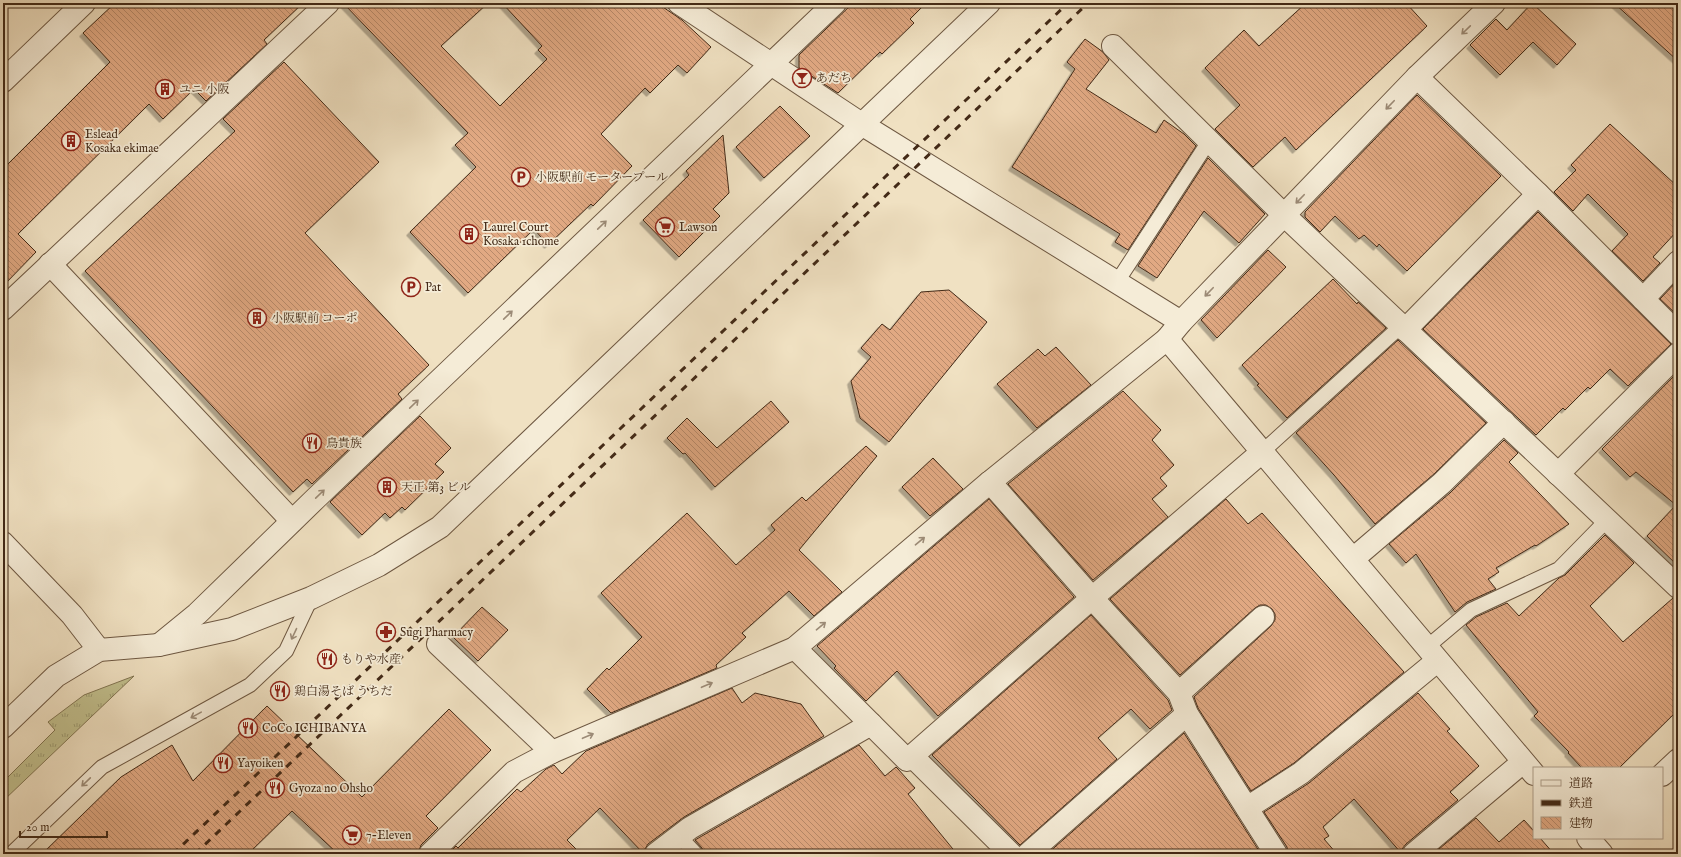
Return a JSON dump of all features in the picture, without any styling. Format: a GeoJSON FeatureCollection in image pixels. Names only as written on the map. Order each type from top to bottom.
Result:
{"type":"FeatureCollection","features":[{"type":"Feature","properties":{"kind":"street"},"geometry":{"type":"LineString","coordinates":[[3,81],[84,3]]}},
{"type":"Feature","properties":{"kind":"street"},"geometry":{"type":"LineString","coordinates":[[3,309],[328,3]]}},
{"type":"Feature","properties":{"kind":"street"},"geometry":{"type":"LineString","coordinates":[[679,3],[863,125],[1181,322]]}},
{"type":"Feature","properties":{"kind":"street"},"geometry":{"type":"LineString","coordinates":[[159,645],[197,614],[292,521],[835,3]]}},
{"type":"Feature","properties":{"kind":"street"},"geometry":{"type":"LineString","coordinates":[[3,727],[56,676],[98,650],[159,645],[232,630],[310,598],[391,559],[440,528],[989,3]]}},
{"type":"Feature","properties":{"kind":"street"},"geometry":{"type":"LineString","coordinates":[[430,854],[514,772],[552,752],[795,648],[990,482],[1167,339],[1181,322],[1417,77],[1494,3]]}},
{"type":"Feature","properties":{"kind":"street"},"geometry":{"type":"LineString","coordinates":[[1113,46],[1284,215],[1678,587]]}},
{"type":"Feature","properties":{"kind":"street"},"geometry":{"type":"LineString","coordinates":[[1417,77],[1538,194],[1678,334]]}},
{"type":"Feature","properties":{"kind":"street"},"geometry":{"type":"LineString","coordinates":[[1403,328],[1538,194]]}},
{"type":"Feature","properties":{"kind":"street"},"geometry":{"type":"LineString","coordinates":[[1643,299],[1678,262]]}},
{"type":"Feature","properties":{"kind":"street"},"geometry":{"type":"LineString","coordinates":[[50,264],[292,521]]}},
{"type":"Feature","properties":{"kind":"street"},"geometry":{"type":"LineString","coordinates":[[1167,339],[1529,768],[1414,854]]}},
{"type":"Feature","properties":{"kind":"street"},"geometry":{"type":"LineString","coordinates":[[1558,474],[1678,354]]}},
{"type":"Feature","properties":{"kind":"street"},"geometry":{"type":"LineString","coordinates":[[1353,559],[1442,482],[1504,422]]}},
{"type":"Feature","properties":{"kind":"street"},"geometry":{"type":"LineString","coordinates":[[795,648],[907,760],[1262,452]]}},
{"type":"Feature","properties":{"kind":"street"},"geometry":{"type":"LineString","coordinates":[[990,482],[1092,598],[1179,693],[1187,714],[1276,854]]}},
{"type":"Feature","properties":{"kind":"street"},"geometry":{"type":"LineString","coordinates":[[3,543],[72,616],[98,650]]}},
{"type":"Feature","properties":{"kind":"street"},"geometry":{"type":"LineString","coordinates":[[1179,693],[1263,618]]}},
{"type":"Feature","properties":{"kind":"street"},"geometry":{"type":"LineString","coordinates":[[438,644],[552,752]]}},
{"type":"Feature","properties":{"kind":"street"},"geometry":{"type":"LineString","coordinates":[[1247,808],[1301,774],[1432,654]]}},
{"type":"Feature","properties":{"kind":"street"},"geometry":{"type":"LineString","coordinates":[[1028,854],[1187,714]]}},
{"type":"Feature","properties":{"kind":"street"},"geometry":{"type":"LineString","coordinates":[[656,854],[690,828],[870,724]]}},
{"type":"Feature","properties":{"kind":"street"},"geometry":{"type":"LineString","coordinates":[[912,756],[1010,854]]}},
{"type":"Feature","properties":{"kind":"street"},"geometry":{"type":"LineString","coordinates":[[1663,774],[1678,760]]}},
{"type":"Feature","properties":{"kind":"lane"},"geometry":{"type":"LineString","coordinates":[[1117,282],[1209,141]]}},
{"type":"Feature","properties":{"kind":"lane"},"geometry":{"type":"LineString","coordinates":[[1262,452],[1403,328]]}},
{"type":"Feature","properties":{"kind":"lane"},"geometry":{"type":"LineString","coordinates":[[1432,654],[1471,610],[1558,569],[1607,520]]}},
{"type":"Feature","properties":{"kind":"lane"},"geometry":{"type":"LineString","coordinates":[[11,854],[102,767],[250,685],[286,651],[310,598]]}},
{"type":"Feature","properties":{"kind":"lane"},"geometry":{"type":"LineString","coordinates":[[679,836],[696,854]]}},
{"type":"Feature","properties":{"kind":"green space"},"geometry":{"type":"Polygon","coordinates":[[[134,676],[3,801],[3,782],[55,730],[48,722],[84,695],[134,676]]]}},
{"type":"Feature","properties":{"kind":"building"},"geometry":{"type":"Polygon","coordinates":[[[115,3],[303,3],[264,40],[267,44],[206,101],[194,89],[163,119],[149,104],[18,234],[36,252],[3,286],[3,169],[110,62],[83,33],[115,3]]]}},
{"type":"Feature","properties":{"kind":"building"},"geometry":{"type":"Polygon","coordinates":[[[343,3],[488,3],[441,46],[500,106],[547,59],[538,50],[542,46],[502,3],[657,3],[682,20],[711,47],[687,73],[678,65],[650,93],[645,88],[601,134],[632,166],[593,206],[591,204],[548,245],[534,229],[468,293],[410,232],[476,167],[455,145],[468,133],[343,3]]]}},
{"type":"Feature","properties":{"kind":"building"},"geometry":{"type":"Polygon","coordinates":[[[853,3],[926,3],[910,19],[914,23],[882,54],[880,52],[838,93],[799,68],[799,55],[853,3]]]}},
{"type":"Feature","properties":{"kind":"building"},"geometry":{"type":"Polygon","coordinates":[[[1306,3],[1406,3],[1427,26],[1296,150],[1285,137],[1253,167],[1215,129],[1240,105],[1205,68],[1244,30],[1259,46],[1306,3]]]}},
{"type":"Feature","properties":{"kind":"building"},"geometry":{"type":"Polygon","coordinates":[[[1532,3],[1576,44],[1557,65],[1533,42],[1500,75],[1470,45],[1496,19],[1507,30],[1532,3]]]}},
{"type":"Feature","properties":{"kind":"building"},"geometry":{"type":"Polygon","coordinates":[[[1614,3],[1678,3],[1678,61],[1614,3]]]}},
{"type":"Feature","properties":{"kind":"building"},"geometry":{"type":"Polygon","coordinates":[[[1085,39],[1103,52],[1109,60],[1086,89],[1156,133],[1164,120],[1184,134],[1196,146],[1128,250],[1115,242],[1120,234],[1012,167],[1075,69],[1067,62],[1085,39]]]}},
{"type":"Feature","properties":{"kind":"building","name":"小阪駅前 コーポ"},"geometry":{"type":"Polygon","coordinates":[[[284,62],[379,162],[305,233],[429,365],[398,394],[402,399],[312,484],[307,479],[293,492],[85,271],[235,131],[223,119],[284,62]]]}},
{"type":"Feature","properties":{"kind":"building"},"geometry":{"type":"Polygon","coordinates":[[[1417,95],[1501,176],[1407,271],[1379,244],[1377,247],[1364,235],[1359,239],[1335,216],[1320,232],[1305,217],[1305,212],[1417,95]]]}},
{"type":"Feature","properties":{"kind":"building"},"geometry":{"type":"Polygon","coordinates":[[[780,106],[810,136],[764,178],[736,147],[780,106]]]}},
{"type":"Feature","properties":{"kind":"building"},"geometry":{"type":"Polygon","coordinates":[[[1610,124],[1678,187],[1678,230],[1653,257],[1660,263],[1643,281],[1612,251],[1628,234],[1588,194],[1573,211],[1554,192],[1576,170],[1571,165],[1610,124]]]}},
{"type":"Feature","properties":{"kind":"building"},"geometry":{"type":"Polygon","coordinates":[[[723,135],[729,193],[713,209],[720,216],[679,257],[643,220],[689,175],[686,171],[723,135]]]}},
{"type":"Feature","properties":{"kind":"building"},"geometry":{"type":"Polygon","coordinates":[[[1208,158],[1265,214],[1239,243],[1204,211],[1157,278],[1138,266],[1208,158]]]}},
{"type":"Feature","properties":{"kind":"building"},"geometry":{"type":"Polygon","coordinates":[[[1538,212],[1671,344],[1628,386],[1610,369],[1590,389],[1588,387],[1565,410],[1563,408],[1536,435],[1423,329],[1538,212]]]}},
{"type":"Feature","properties":{"kind":"building"},"geometry":{"type":"Polygon","coordinates":[[[1268,250],[1286,267],[1217,338],[1201,320],[1268,250]]]}},
{"type":"Feature","properties":{"kind":"building"},"geometry":{"type":"Polygon","coordinates":[[[1333,279],[1357,304],[1358,302],[1386,328],[1287,418],[1257,385],[1259,384],[1242,365],[1333,279]]]}},
{"type":"Feature","properties":{"kind":"building"},"geometry":{"type":"Polygon","coordinates":[[[1677,281],[1678,282],[1678,316],[1660,299],[1677,281]]]}},
{"type":"Feature","properties":{"kind":"building"},"geometry":{"type":"Polygon","coordinates":[[[949,290],[987,322],[889,442],[860,418],[851,381],[871,357],[861,348],[882,324],[890,330],[921,292],[949,290]]]}},
{"type":"Feature","properties":{"kind":"building"},"geometry":{"type":"Polygon","coordinates":[[[1398,340],[1486,423],[1434,474],[1375,524],[1296,433],[1398,340]]]}},
{"type":"Feature","properties":{"kind":"building"},"geometry":{"type":"Polygon","coordinates":[[[1056,347],[1091,385],[1037,428],[997,384],[1038,349],[1045,356],[1056,347]]]}},
{"type":"Feature","properties":{"kind":"building"},"geometry":{"type":"Polygon","coordinates":[[[1678,372],[1678,566],[1647,536],[1676,505],[1636,472],[1630,477],[1602,449],[1678,372]]]}},
{"type":"Feature","properties":{"kind":"building"},"geometry":{"type":"Polygon","coordinates":[[[1123,391],[1161,430],[1152,440],[1174,465],[1160,478],[1167,486],[1152,499],[1168,517],[1093,580],[1008,484],[1123,391]]]}},
{"type":"Feature","properties":{"kind":"building"},"geometry":{"type":"Polygon","coordinates":[[[771,401],[789,422],[715,487],[685,453],[683,454],[667,438],[687,418],[717,448],[771,401]]]}},
{"type":"Feature","properties":{"kind":"building","name":"天正 第3 ビル"},"geometry":{"type":"Polygon","coordinates":[[[420,416],[451,448],[435,464],[444,472],[405,510],[402,507],[390,518],[385,513],[362,535],[330,502],[420,416]]]}},
{"type":"Feature","properties":{"kind":"building"},"geometry":{"type":"Polygon","coordinates":[[[1504,440],[1518,453],[1509,462],[1569,524],[1536,546],[1535,545],[1496,568],[1499,572],[1488,579],[1496,589],[1467,602],[1455,612],[1416,554],[1406,563],[1389,544],[1450,493],[1504,440]]]}},
{"type":"Feature","properties":{"kind":"building"},"geometry":{"type":"Polygon","coordinates":[[[866,446],[877,456],[799,550],[842,592],[814,616],[789,591],[742,633],[746,637],[716,665],[717,668],[611,713],[587,689],[607,668],[609,670],[642,637],[601,593],[687,513],[736,565],[775,530],[771,525],[802,497],[806,501],[866,446]]]}},
{"type":"Feature","properties":{"kind":"building"},"geometry":{"type":"Polygon","coordinates":[[[933,458],[963,489],[930,516],[902,487],[933,458]]]}},
{"type":"Feature","properties":{"kind":"building"},"geometry":{"type":"Polygon","coordinates":[[[989,499],[1074,597],[938,716],[897,671],[866,701],[834,668],[836,666],[817,646],[989,499]]]}},
{"type":"Feature","properties":{"kind":"building"},"geometry":{"type":"Polygon","coordinates":[[[1226,499],[1248,524],[1262,513],[1404,672],[1294,763],[1251,791],[1198,708],[1194,697],[1271,626],[1275,620],[1275,614],[1272,609],[1266,605],[1260,605],[1255,608],[1180,675],[1110,599],[1226,499]]]}},
{"type":"Feature","properties":{"kind":"building"},"geometry":{"type":"Polygon","coordinates":[[[1605,535],[1634,563],[1590,606],[1623,642],[1673,598],[1678,599],[1678,710],[1620,767],[1581,767],[1568,753],[1569,752],[1534,716],[1538,712],[1466,625],[1476,617],[1507,603],[1519,616],[1559,578],[1565,575],[1605,535]]]}},
{"type":"Feature","properties":{"kind":"building"},"geometry":{"type":"Polygon","coordinates":[[[482,607],[508,630],[478,661],[453,637],[482,607]]]}},
{"type":"Feature","properties":{"kind":"building"},"geometry":{"type":"Polygon","coordinates":[[[1091,615],[1168,700],[1172,710],[1150,729],[1131,709],[1098,738],[1117,759],[1020,845],[932,755],[1091,615]]]}},
{"type":"Feature","properties":{"kind":"building"},"geometry":{"type":"Polygon","coordinates":[[[732,688],[742,703],[755,693],[801,704],[824,736],[684,817],[648,844],[644,854],[600,808],[567,840],[581,854],[448,854],[456,846],[458,848],[517,789],[521,792],[546,769],[554,765],[562,774],[586,751],[732,688]]]}},
{"type":"Feature","properties":{"kind":"building"},"geometry":{"type":"Polygon","coordinates":[[[1418,693],[1450,729],[1447,731],[1479,766],[1450,792],[1458,800],[1406,844],[1402,849],[1402,854],[1354,799],[1323,827],[1329,836],[1324,839],[1337,854],[1288,854],[1287,847],[1264,812],[1309,783],[1418,693]]]}},
{"type":"Feature","properties":{"kind":"building"},"geometry":{"type":"Polygon","coordinates":[[[267,706],[362,797],[449,709],[491,750],[426,816],[438,828],[421,845],[418,854],[338,854],[292,811],[248,854],[42,854],[121,777],[172,745],[193,781],[267,706]]]}},
{"type":"Feature","properties":{"kind":"building"},"geometry":{"type":"Polygon","coordinates":[[[1184,733],[1261,854],[1047,854],[1184,733]]]}},
{"type":"Feature","properties":{"kind":"building"},"geometry":{"type":"Polygon","coordinates":[[[859,745],[885,776],[896,767],[898,769],[915,788],[908,794],[957,854],[704,854],[702,848],[695,840],[859,745]]]}},
{"type":"Feature","properties":{"kind":"building"},"geometry":{"type":"Polygon","coordinates":[[[1476,818],[1499,842],[1524,820],[1533,830],[1533,839],[1541,839],[1554,854],[1433,854],[1476,818]]]}},
{"type":"Feature","properties":{"kind":"railway"},"geometry":{"type":"LineString","coordinates":[[173,854],[1068,3]]}},
{"type":"Feature","properties":{"kind":"railway"},"geometry":{"type":"LineString","coordinates":[[195,854],[1088,3]]}},
{"type":"Feature","properties":{"kind":"place","name":"あだち"},"geometry":{"type":"Point","coordinates":[802,78]}},
{"type":"Feature","properties":{"kind":"place","name":"ユニ 小阪"},"geometry":{"type":"Point","coordinates":[165,89]}},
{"type":"Feature","properties":{"kind":"place","name":"Eslead Kosaka ekimae"},"geometry":{"type":"Point","coordinates":[71,141]}},
{"type":"Feature","properties":{"kind":"place","name":"小阪駅前 モータープール"},"geometry":{"type":"Point","coordinates":[521,177]}},
{"type":"Feature","properties":{"kind":"place","name":"Lawson"},"geometry":{"type":"Point","coordinates":[665,227]}},
{"type":"Feature","properties":{"kind":"place","name":"Laurel Court Kosaka 1chome"},"geometry":{"type":"Point","coordinates":[469,234]}},
{"type":"Feature","properties":{"kind":"place","name":"Pat"},"geometry":{"type":"Point","coordinates":[411,287]}},
{"type":"Feature","properties":{"kind":"place","name":"小阪駅前 コーポ"},"geometry":{"type":"Point","coordinates":[257,318]}},
{"type":"Feature","properties":{"kind":"place","name":"鳥貴族"},"geometry":{"type":"Point","coordinates":[312,443]}},
{"type":"Feature","properties":{"kind":"place","name":"天正 第3 ビル"},"geometry":{"type":"Point","coordinates":[387,487]}},
{"type":"Feature","properties":{"kind":"place","name":"Sugi Pharmacy"},"geometry":{"type":"Point","coordinates":[386,632]}},
{"type":"Feature","properties":{"kind":"place","name":"もりや水産"},"geometry":{"type":"Point","coordinates":[327,659]}},
{"type":"Feature","properties":{"kind":"place","name":"鶏白湯そば うちだ"},"geometry":{"type":"Point","coordinates":[280,691]}},
{"type":"Feature","properties":{"kind":"place","name":"CoCo ICHIBANYA"},"geometry":{"type":"Point","coordinates":[248,728]}},
{"type":"Feature","properties":{"kind":"place","name":"Yayoiken"},"geometry":{"type":"Point","coordinates":[223,763]}},
{"type":"Feature","properties":{"kind":"place","name":"Gyoza no Ohsho"},"geometry":{"type":"Point","coordinates":[275,788]}},
{"type":"Feature","properties":{"kind":"place","name":"7-Eleven"},"geometry":{"type":"Point","coordinates":[352,835]}}]}
